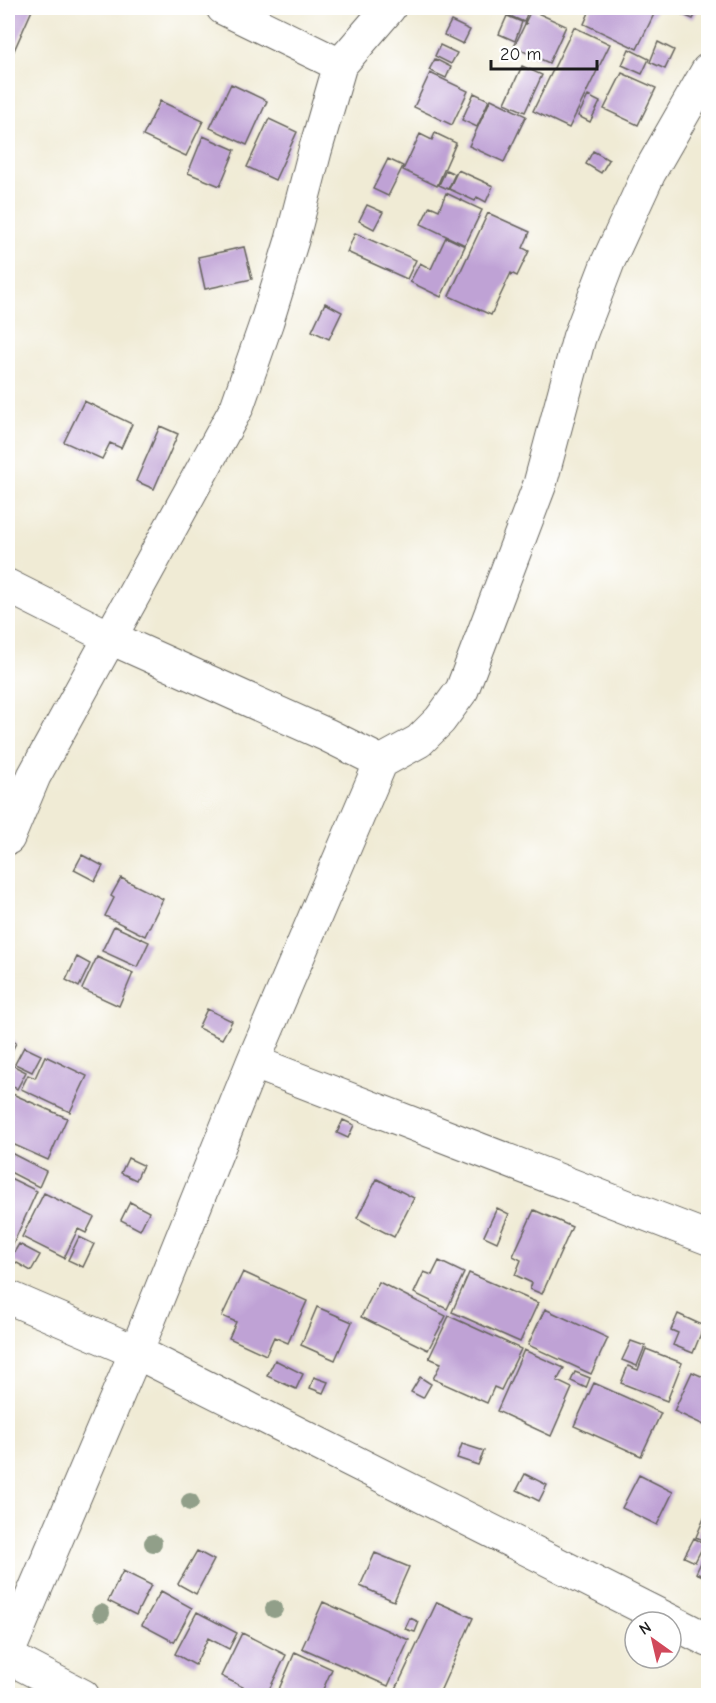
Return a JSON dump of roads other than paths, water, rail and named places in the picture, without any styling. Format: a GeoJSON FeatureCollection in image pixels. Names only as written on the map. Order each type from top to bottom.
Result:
{"type":"FeatureCollection","features":[{"type":"Feature","properties":{"kind":"street"},"geometry":{"type":"LineString","coordinates":[[223,8],[340,65]]}},
{"type":"Feature","properties":{"kind":"street"},"geometry":{"type":"LineString","coordinates":[[8,838],[34,776],[237,407],[292,240],[340,65],[389,8]]}},
{"type":"Feature","properties":{"kind":"street"},"geometry":{"type":"LineString","coordinates":[[83,1695],[8,1655],[136,1352],[253,1062],[381,762],[419,741],[440,720],[462,690],[540,484],[579,338],[608,262],[649,173],[708,70]]}},
{"type":"Feature","properties":{"kind":"street"},"geometry":{"type":"LineString","coordinates":[[8,586],[111,638],[327,735],[381,762]]}},
{"type":"Feature","properties":{"kind":"street"},"geometry":{"type":"LineString","coordinates":[[253,1062],[708,1238]]}},
{"type":"Feature","properties":{"kind":"street"},"geometry":{"type":"LineString","coordinates":[[8,1298],[136,1352],[708,1640]]}}]}
